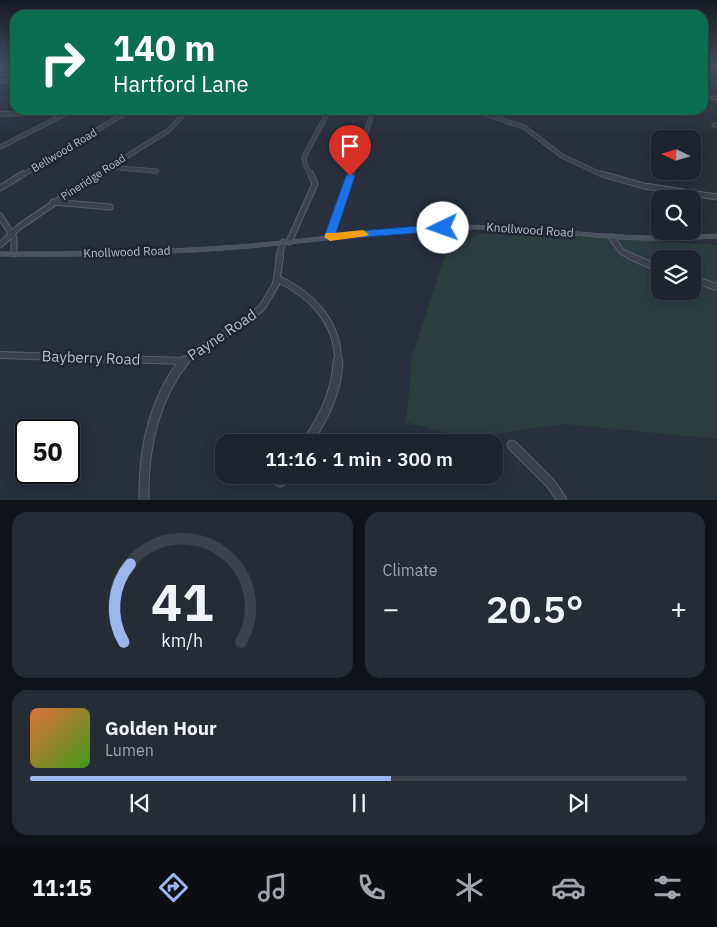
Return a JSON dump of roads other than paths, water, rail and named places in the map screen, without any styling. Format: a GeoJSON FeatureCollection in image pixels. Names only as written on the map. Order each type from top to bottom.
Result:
{"type":"FeatureCollection","features":[{"type":"Feature","properties":{"kind":"main road","name":"Knollwood Road"},"geometry":{"type":"LineString","coordinates":[[0,254],[158,251],[286,242],[423,228],[483,227],[611,238],[662,240],[717,236]]}},
{"type":"Feature","properties":{"kind":"street"},"geometry":{"type":"LineString","coordinates":[[0,148],[64,115]]}},
{"type":"Feature","properties":{"kind":"street","name":"Bellwood Road"},"geometry":{"type":"LineString","coordinates":[[0,188],[123,115]]}},
{"type":"Feature","properties":{"kind":"street","name":"Pineridge Road"},"geometry":{"type":"LineString","coordinates":[[0,245],[11,233],[53,202],[168,131],[183,115]]}},
{"type":"Feature","properties":{"kind":"street"},"geometry":{"type":"LineString","coordinates":[[286,242],[315,184],[305,166],[304,157],[326,115]]}},
{"type":"Feature","properties":{"kind":"street"},"geometry":{"type":"LineString","coordinates":[[330,237],[372,115]]}},
{"type":"Feature","properties":{"kind":"street"},"geometry":{"type":"LineString","coordinates":[[488,115],[524,127],[562,156],[603,175],[644,186],[717,197]]}},
{"type":"Feature","properties":{"kind":"street"},"geometry":{"type":"LineString","coordinates":[[107,167],[156,171]]}},
{"type":"Feature","properties":{"kind":"street"},"geometry":{"type":"LineString","coordinates":[[53,202],[110,207]]}},
{"type":"Feature","properties":{"kind":"street"},"geometry":{"type":"LineString","coordinates":[[0,216],[11,233],[15,245],[14,254]]}},
{"type":"Feature","properties":{"kind":"street"},"geometry":{"type":"LineString","coordinates":[[611,238],[622,252],[651,265]]}},
{"type":"Feature","properties":{"kind":"street","name":"Payne Road"},"geometry":{"type":"LineString","coordinates":[[144,500],[146,463],[155,415],[169,380],[182,362],[200,348],[238,328],[259,311],[270,298],[278,279],[280,257],[286,242]]}},
{"type":"Feature","properties":{"kind":"street"},"geometry":{"type":"LineString","coordinates":[[278,279],[300,289],[318,304],[331,325],[336,345],[338,371],[330,400],[312,434]]}},
{"type":"Feature","properties":{"kind":"street"},"geometry":{"type":"LineString","coordinates":[[701,282],[717,287]]}},
{"type":"Feature","properties":{"kind":"street","name":"Bayberry Road"},"geometry":{"type":"LineString","coordinates":[[0,355],[182,362]]}},
{"type":"Feature","properties":{"kind":"street"},"geometry":{"type":"LineString","coordinates":[[512,445],[550,484],[562,500]]}}]}
